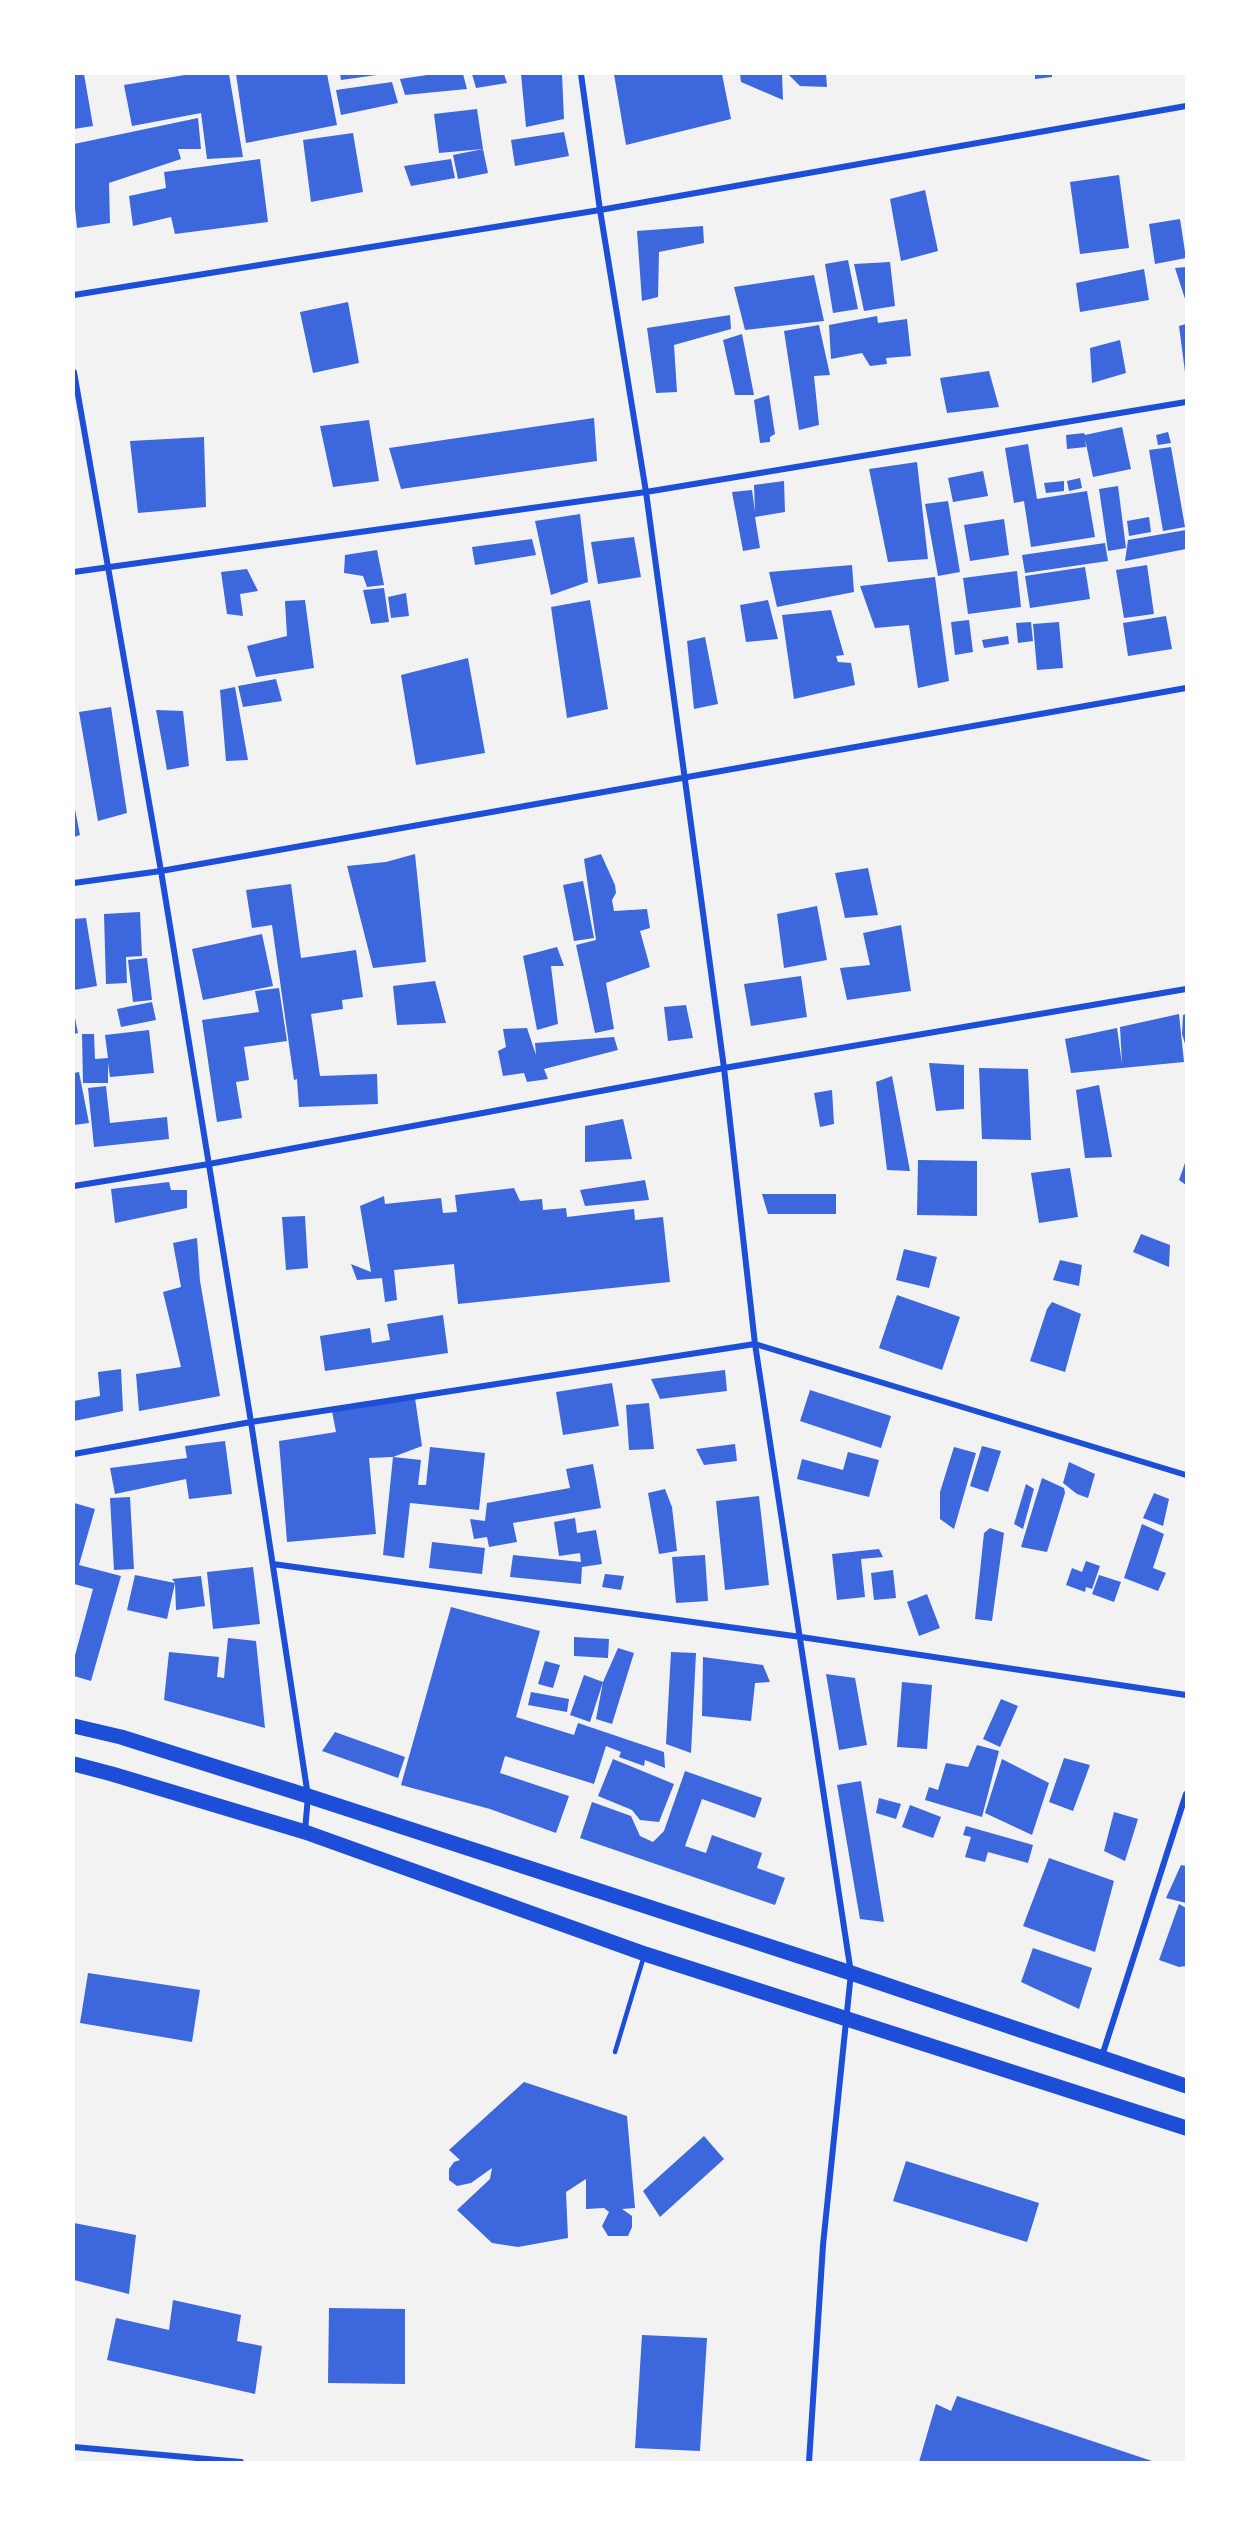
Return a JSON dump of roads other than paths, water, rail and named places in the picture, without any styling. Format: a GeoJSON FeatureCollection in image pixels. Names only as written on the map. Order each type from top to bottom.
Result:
{"type":"FeatureCollection","features":[{"type":"Feature","properties":{"kind":"main road"},"geometry":{"type":"LineString","coordinates":[[74,1726],[121,1737],[308,1796],[851,1973],[1186,2086]]}},
{"type":"Feature","properties":{"kind":"main road"},"geometry":{"type":"LineString","coordinates":[[74,1764],[304,1832],[645,1954],[1186,2128]]}},
{"type":"Feature","properties":{"kind":"street"},"geometry":{"type":"LineString","coordinates":[[581,74],[600,210],[646,492],[723,1068],[756,1344],[851,1973],[848,2020],[823,2245],[809,2463]]}},
{"type":"Feature","properties":{"kind":"street"},"geometry":{"type":"LineString","coordinates":[[74,295],[600,210],[1186,106]]}},
{"type":"Feature","properties":{"kind":"street"},"geometry":{"type":"LineString","coordinates":[[74,372],[161,871],[251,1422],[308,1796],[304,1832]]}},
{"type":"Feature","properties":{"kind":"street"},"geometry":{"type":"LineString","coordinates":[[74,572],[646,492],[1186,402]]}},
{"type":"Feature","properties":{"kind":"street"},"geometry":{"type":"LineString","coordinates":[[74,883],[161,871],[1186,688]]}},
{"type":"Feature","properties":{"kind":"street"},"geometry":{"type":"LineString","coordinates":[[74,1186],[209,1164],[723,1068],[1186,989]]}},
{"type":"Feature","properties":{"kind":"street"},"geometry":{"type":"LineString","coordinates":[[74,1454],[251,1422],[756,1344],[1186,1475]]}},
{"type":"Feature","properties":{"kind":"street"},"geometry":{"type":"LineString","coordinates":[[273,1564],[801,1637],[1186,1695]]}},
{"type":"Feature","properties":{"kind":"street"},"geometry":{"type":"LineString","coordinates":[[1102,2056],[1186,1794]]}},
{"type":"Feature","properties":{"kind":"street"},"geometry":{"type":"LineString","coordinates":[[74,2447],[241,2463]]}},
{"type":"Feature","properties":{"kind":"lane"},"geometry":{"type":"LineString","coordinates":[[615,2052],[645,1954]]}}]}
